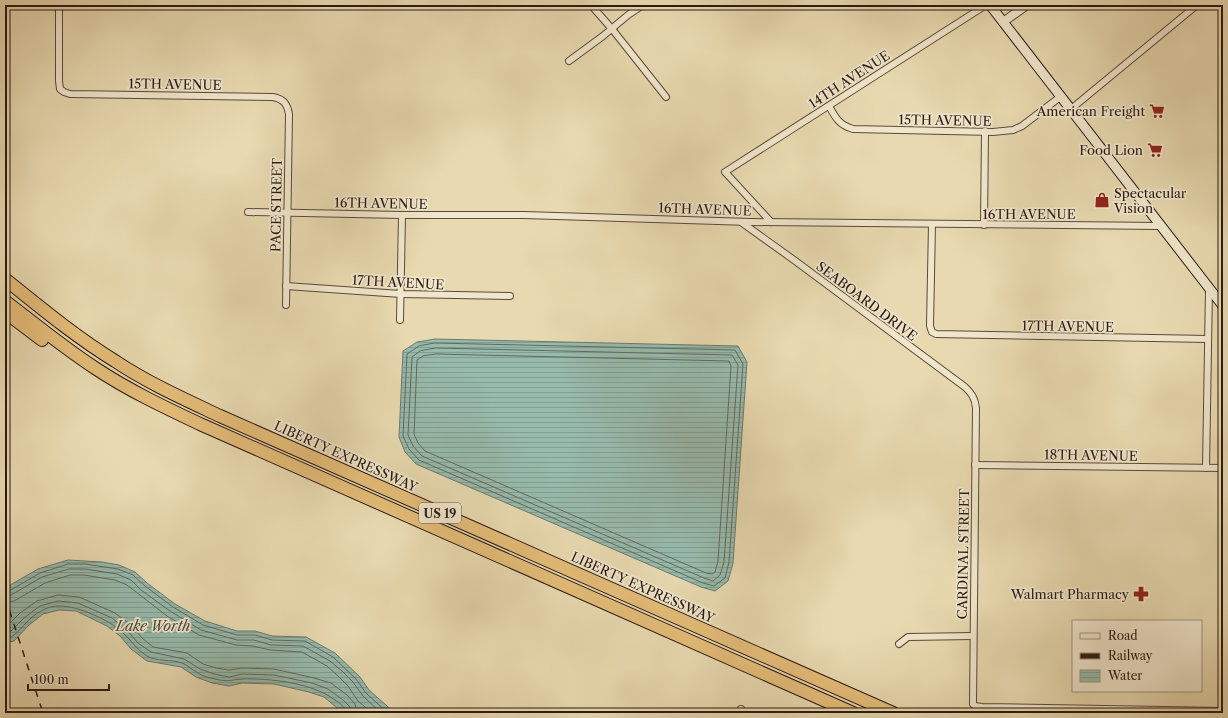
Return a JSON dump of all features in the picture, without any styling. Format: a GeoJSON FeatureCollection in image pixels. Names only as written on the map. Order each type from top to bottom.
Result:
{"type":"FeatureCollection","features":[{"type":"Feature","properties":{"kind":"highway","name":"LIBERTY EXPRESSWAY"},"geometry":{"type":"LineString","coordinates":[[5,279],[47,313],[115,361],[170,392],[220,416],[893,713]]}},
{"type":"Feature","properties":{"kind":"highway","name":"US 19"},"geometry":{"type":"LineString","coordinates":[[5,300],[59,343],[117,382],[141,396],[247,446],[853,713]]}},
{"type":"Feature","properties":{"kind":"highway"},"geometry":{"type":"LineString","coordinates":[[5,312],[70,361],[140,403],[170,417],[247,446]]}},
{"type":"Feature","properties":{"kind":"highway"},"geometry":{"type":"LineString","coordinates":[[875,705],[900,713]]}},
{"type":"Feature","properties":{"kind":"main road"},"geometry":{"type":"LineString","coordinates":[[990,5],[1223,306]]}},
{"type":"Feature","properties":{"kind":"street","name":"15TH AVENUE"},"geometry":{"type":"LineString","coordinates":[[59,5],[60,88],[64,92],[70,94],[273,97],[282,99],[288,106]]}},
{"type":"Feature","properties":{"kind":"street"},"geometry":{"type":"LineString","coordinates":[[591,5],[666,97]]}},
{"type":"Feature","properties":{"kind":"street"},"geometry":{"type":"LineString","coordinates":[[569,60],[643,5]]}},
{"type":"Feature","properties":{"kind":"street","name":"14TH AVENUE"},"geometry":{"type":"LineString","coordinates":[[771,222],[725,172],[986,5]]}},
{"type":"Feature","properties":{"kind":"street"},"geometry":{"type":"LineString","coordinates":[[1003,22],[1026,5]]}},
{"type":"Feature","properties":{"kind":"street"},"geometry":{"type":"LineString","coordinates":[[1071,109],[1197,5]]}},
{"type":"Feature","properties":{"kind":"street","name":"15TH AVENUE"},"geometry":{"type":"LineString","coordinates":[[829,106],[834,115],[844,126],[853,129],[993,132],[1007,131],[1022,126],[1060,97]]}},
{"type":"Feature","properties":{"kind":"street","name":"PACE STREET"},"geometry":{"type":"LineString","coordinates":[[286,305],[288,106]]}},
{"type":"Feature","properties":{"kind":"street"},"geometry":{"type":"LineString","coordinates":[[984,225],[985,131]]}},
{"type":"Feature","properties":{"kind":"street","name":"16TH AVENUE"},"geometry":{"type":"LineString","coordinates":[[248,212],[402,215],[540,215],[740,222],[1161,226]]}},
{"type":"Feature","properties":{"kind":"street"},"geometry":{"type":"LineString","coordinates":[[400,320],[402,215]]}},
{"type":"Feature","properties":{"kind":"street","name":"SEABOARD DRIVE"},"geometry":{"type":"LineString","coordinates":[[740,222],[807,269],[965,388],[971,393],[976,402]]}},
{"type":"Feature","properties":{"kind":"street","name":"17TH AVENUE"},"geometry":{"type":"LineString","coordinates":[[932,224],[930,326],[932,332],[936,334],[944,336],[1208,339]]}},
{"type":"Feature","properties":{"kind":"street","name":"17TH AVENUE"},"geometry":{"type":"LineString","coordinates":[[286,286],[400,294],[510,296]]}},
{"type":"Feature","properties":{"kind":"street"},"geometry":{"type":"LineString","coordinates":[[1206,468],[1209,288]]}},
{"type":"Feature","properties":{"kind":"street","name":"CARDINAL STREET"},"geometry":{"type":"LineString","coordinates":[[976,402],[972,704],[982,707],[1223,711]]}},
{"type":"Feature","properties":{"kind":"street","name":"18TH AVENUE"},"geometry":{"type":"LineString","coordinates":[[975,465],[1223,468]]}},
{"type":"Feature","properties":{"kind":"street"},"geometry":{"type":"LineString","coordinates":[[899,644],[908,637],[973,636]]}},
{"type":"Feature","properties":{"kind":"water"},"geometry":{"type":"Polygon","coordinates":[[[435,339],[738,346],[747,362],[733,563],[728,581],[715,591],[701,587],[416,464],[405,452],[399,437],[403,351],[417,342],[435,339]]]}},
{"type":"Feature","properties":{"kind":"water","name":"Lake Worth"},"geometry":{"type":"Polygon","coordinates":[[[68,560],[102,562],[119,565],[135,572],[175,604],[205,621],[237,631],[255,631],[272,636],[306,637],[335,653],[360,677],[369,690],[395,713],[343,713],[324,697],[274,684],[242,683],[229,686],[212,683],[196,677],[181,667],[147,661],[131,649],[120,636],[107,626],[76,611],[59,610],[43,614],[29,625],[14,641],[5,643],[5,588],[38,569],[68,560]]]}},
{"type":"Feature","properties":{"kind":"railway"},"geometry":{"type":"LineString","coordinates":[[5,597],[43,713]]}},
{"type":"Feature","properties":{"kind":"place","name":"American Freight"},"geometry":{"type":"Point","coordinates":[1157,111]}},
{"type":"Feature","properties":{"kind":"place","name":"Food Lion"},"geometry":{"type":"Point","coordinates":[1155,150]}},
{"type":"Feature","properties":{"kind":"place","name":"Spectacular Vision"},"geometry":{"type":"Point","coordinates":[1102,200]}},
{"type":"Feature","properties":{"kind":"place","name":"Walmart Pharmacy"},"geometry":{"type":"Point","coordinates":[1141,594]}}]}
